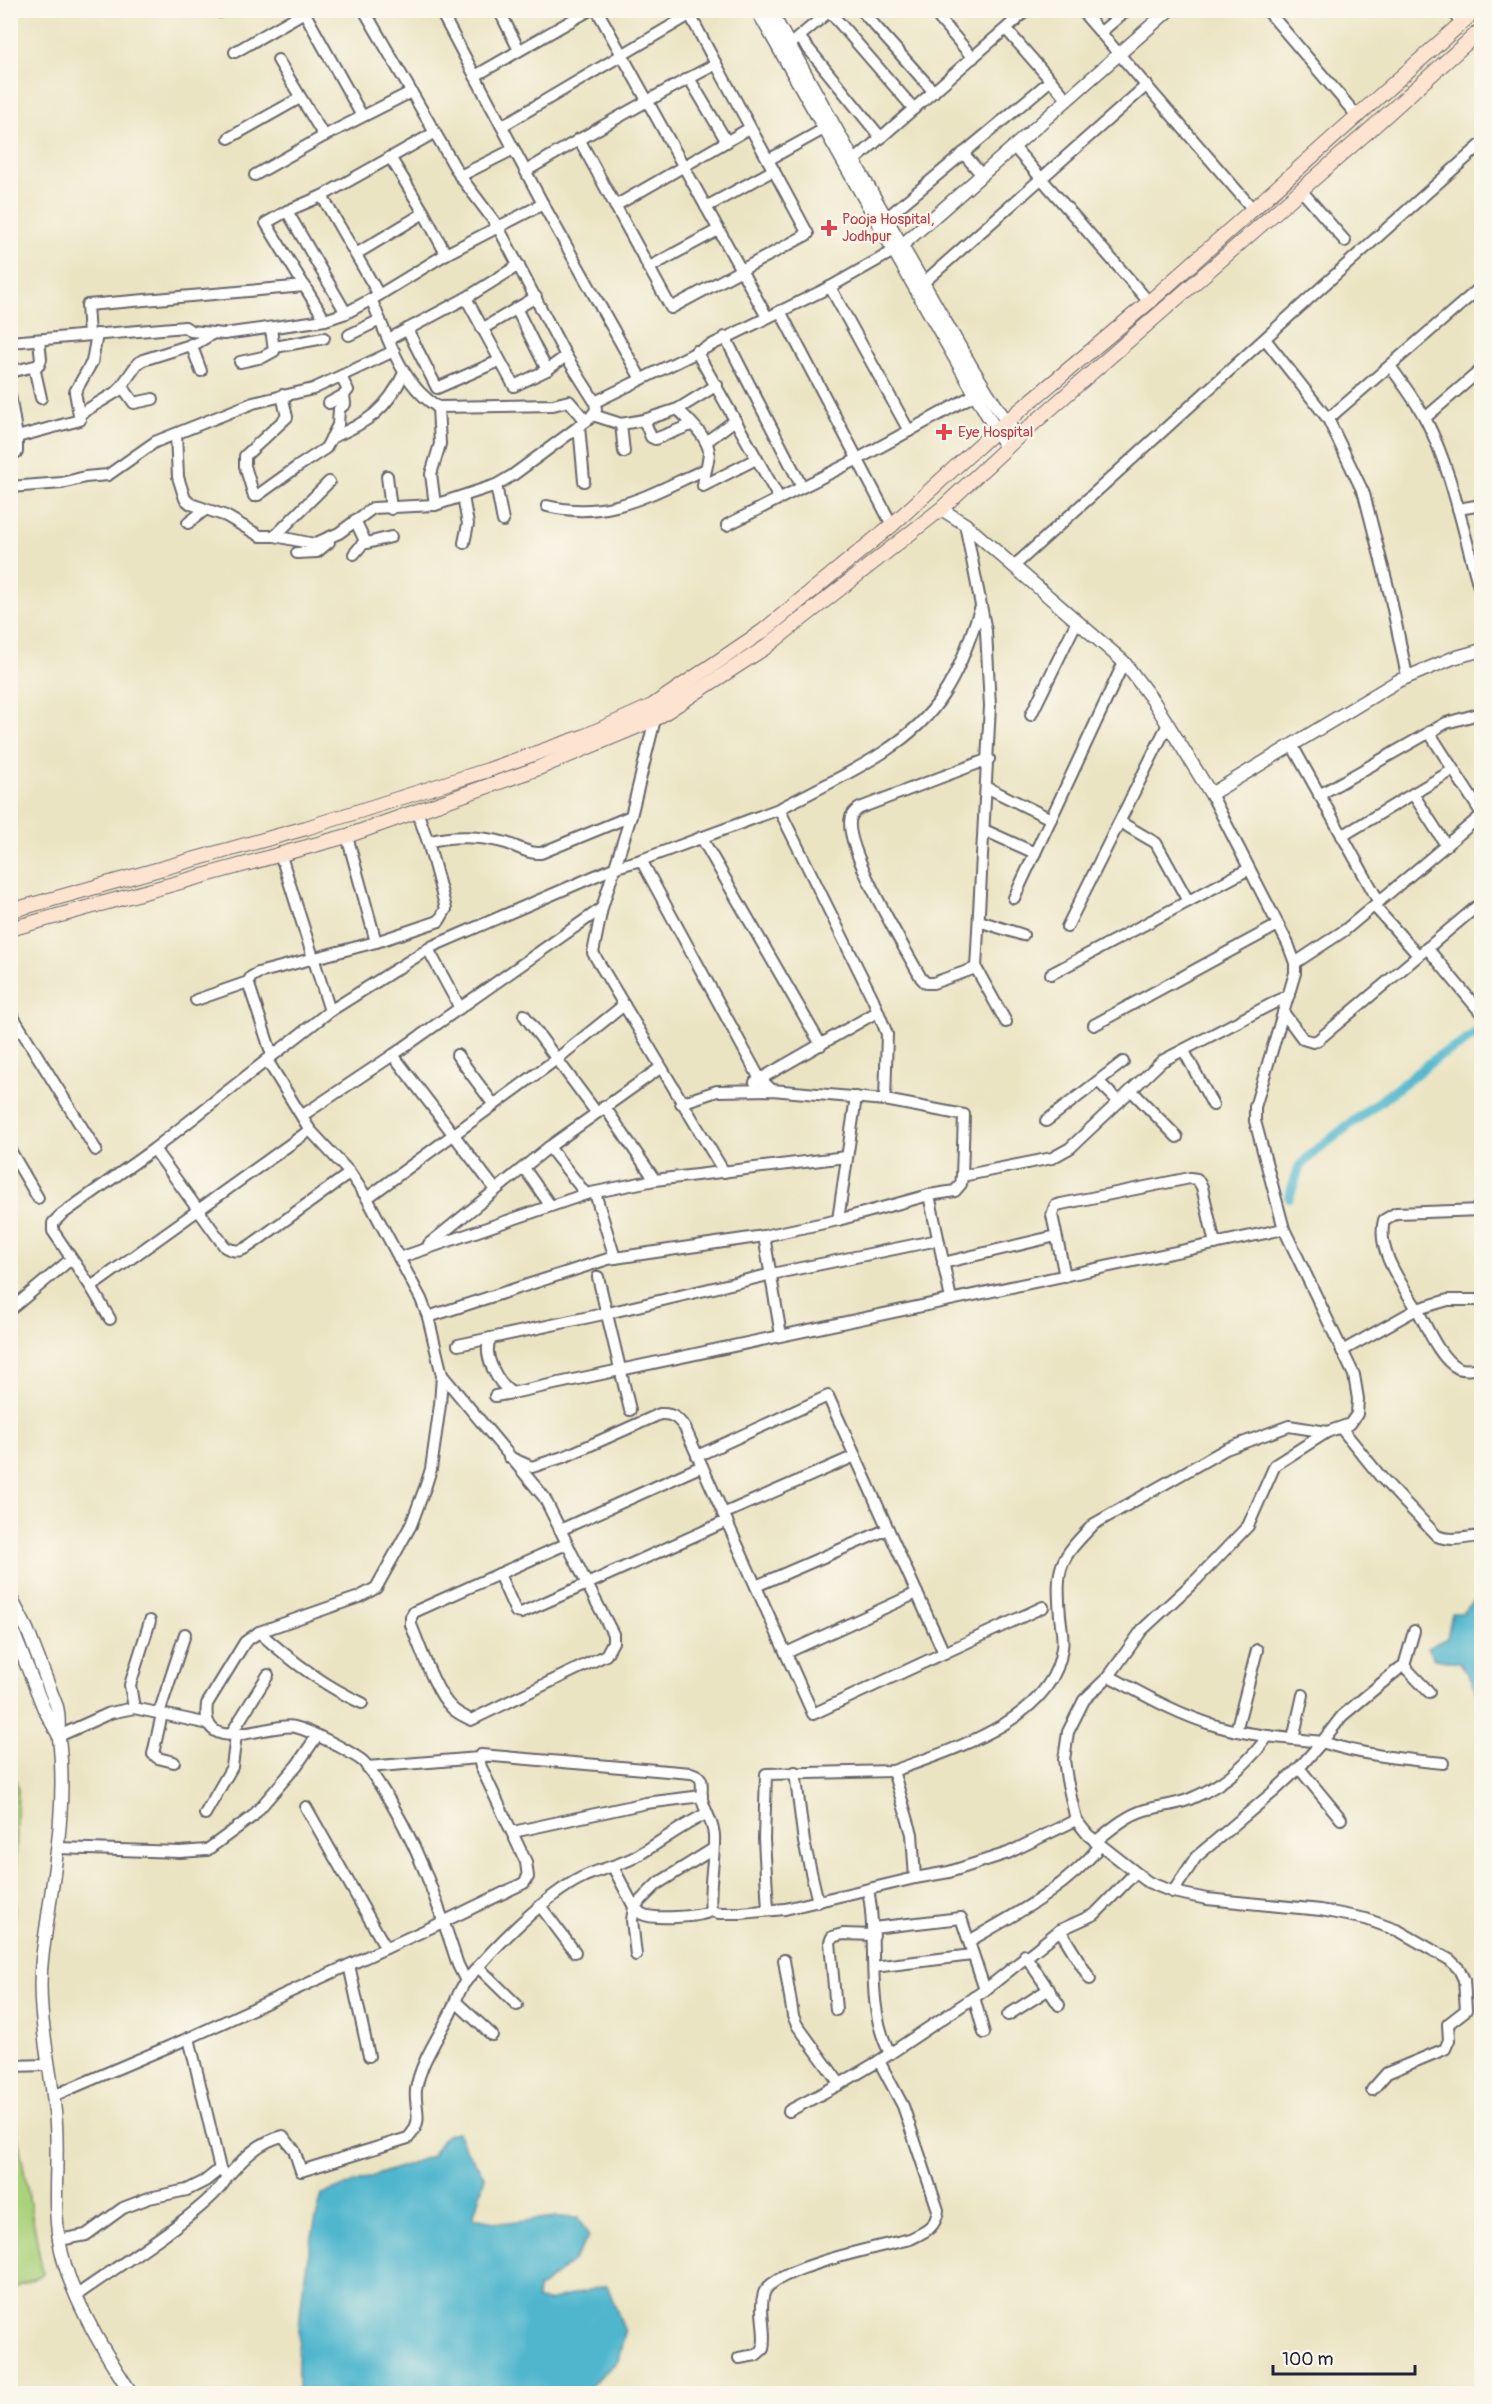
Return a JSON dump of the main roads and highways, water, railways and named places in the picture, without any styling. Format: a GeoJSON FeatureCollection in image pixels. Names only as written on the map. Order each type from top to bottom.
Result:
{"type":"FeatureCollection","features":[{"type":"Feature","properties":{"kind":"main road"},"geometry":{"type":"LineString","coordinates":[[10,911],[306,828],[488,770],[585,736],[652,706],[763,631],[892,525],[995,431],[1149,302],[1476,10]]}},
{"type":"Feature","properties":{"kind":"main road"},"geometry":{"type":"LineString","coordinates":[[10,929],[347,836],[536,769],[655,719],[766,647],[941,508],[1018,437],[1482,29]]}},
{"type":"Feature","properties":{"kind":"water"},"geometry":{"type":"Polygon","coordinates":[[[1481,1594],[1481,1699],[1460,1662],[1434,1659],[1427,1648],[1447,1638],[1452,1613],[1462,1613],[1481,1594]]]}},
{"type":"Feature","properties":{"kind":"water"},"geometry":{"type":"Polygon","coordinates":[[[457,2132],[485,2177],[473,2218],[500,2223],[557,2217],[578,2218],[589,2236],[572,2262],[538,2289],[537,2300],[549,2301],[607,2285],[625,2332],[618,2361],[582,2393],[298,2393],[298,2342],[302,2293],[310,2244],[322,2194],[431,2156],[443,2138],[457,2132]]]}},
{"type":"Feature","properties":{"kind":"waterway"},"geometry":{"type":"LineString","coordinates":[[1289,1197],[1300,1166],[1314,1152],[1439,1056],[1462,1044],[1482,1028]]}},
{"type":"Feature","properties":{"kind":"place","name":"Pooja Hospital, Jodhpur"},"geometry":{"type":"Point","coordinates":[829,228]}},
{"type":"Feature","properties":{"kind":"place","name":"Eye Hospital"},"geometry":{"type":"Point","coordinates":[944,432]}}]}
